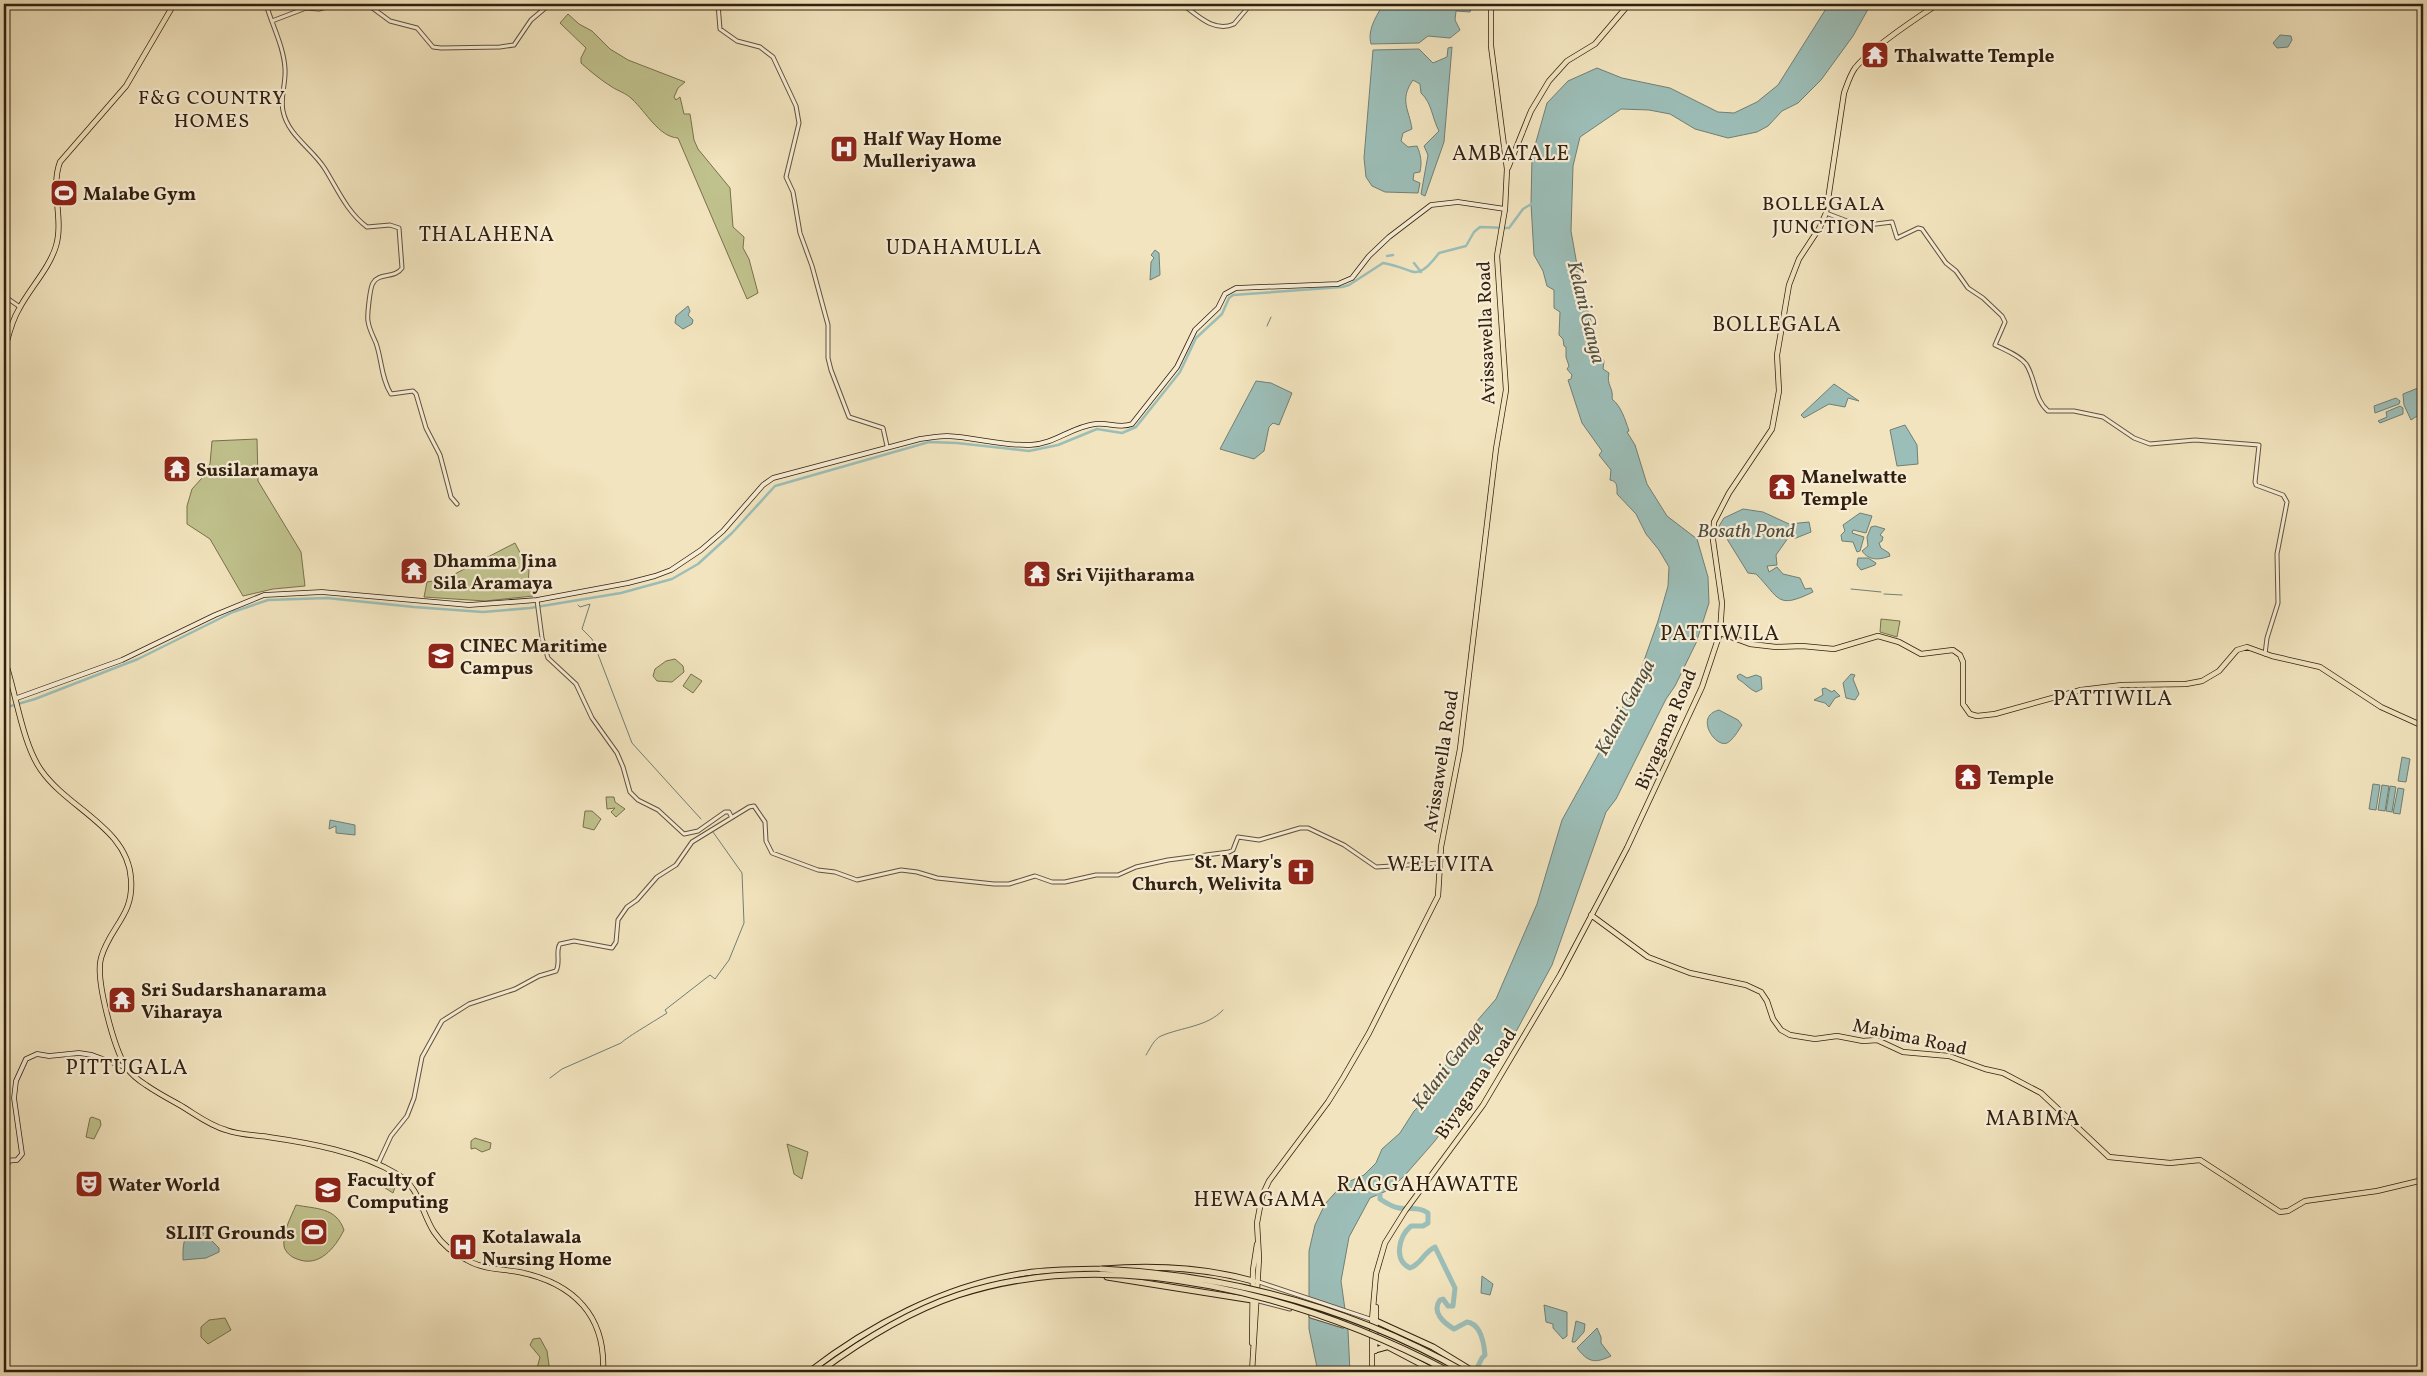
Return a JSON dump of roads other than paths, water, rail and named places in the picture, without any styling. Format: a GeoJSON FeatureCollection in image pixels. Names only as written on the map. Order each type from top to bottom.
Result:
{"type":"FeatureCollection","features":[{"type":"Feature","properties":{"kind":"highway"},"geometry":{"type":"LineString","coordinates":[[809,1372],[869,1332],[912,1308],[947,1294],[1022,1273],[1155,1266],[1188,1267],[1255,1281]]}},
{"type":"Feature","properties":{"kind":"highway"},"geometry":{"type":"LineString","coordinates":[[1101,1269],[1197,1278],[1287,1297],[1369,1325],[1465,1372]]}},
{"type":"Feature","properties":{"kind":"highway"},"geometry":{"type":"LineString","coordinates":[[1087,1275],[1254,1300]]}},
{"type":"Feature","properties":{"kind":"highway"},"geometry":{"type":"LineString","coordinates":[[819,1372],[855,1347],[901,1320],[956,1296],[1020,1280],[1087,1275],[1126,1276],[1196,1284],[1281,1303],[1368,1333],[1450,1372]]}},
{"type":"Feature","properties":{"kind":"highway"},"geometry":{"type":"LineString","coordinates":[[1374,1320],[1433,1347],[1474,1372]]}},
{"type":"Feature","properties":{"kind":"highway"},"geometry":{"type":"LineString","coordinates":[[1373,1339],[1436,1372]]}},
{"type":"Feature","properties":{"kind":"highway"},"geometry":{"type":"LineString","coordinates":[[1375,1350],[1387,1347]]}},
{"type":"Feature","properties":{"kind":"main road"},"geometry":{"type":"LineString","coordinates":[[4,352],[6,335],[20,306],[56,247],[60,225],[57,175],[60,162],[126,86],[174,4]]}},
{"type":"Feature","properties":{"kind":"main road"},"geometry":{"type":"LineString","coordinates":[[17,699],[122,660],[215,615],[264,595],[322,592],[469,605],[537,601],[628,583],[671,570],[701,550],[722,531],[763,485],[773,478],[887,446],[945,436],[1000,444],[1030,445],[1050,442],[1090,425],[1126,427],[1132,424],[1177,367],[1190,336],[1218,308],[1229,290],[1236,288],[1338,284],[1352,278],[1369,256],[1389,237],[1431,205],[1458,202],[1505,209],[1507,169],[1491,46],[1491,4]]}},
{"type":"Feature","properties":{"kind":"main road"},"geometry":{"type":"LineString","coordinates":[[1507,169],[1531,111],[1549,81],[1567,61],[1596,44],[1629,4]]}},
{"type":"Feature","properties":{"kind":"main road","name":"Biyagama Road"},"geometry":{"type":"LineString","coordinates":[[1373,1372],[1376,1274],[1385,1244],[1405,1211],[1495,1086],[1560,975],[1627,848],[1695,704],[1720,633],[1722,591],[1713,540],[1714,522],[1729,493],[1772,429],[1780,391],[1777,355],[1789,284],[1798,259],[1820,227],[1826,213],[1844,93],[1854,70],[1878,46],[1938,4]]}},
{"type":"Feature","properties":{"kind":"main road","name":"Avissawella Road"},"geometry":{"type":"LineString","coordinates":[[1252,1372],[1254,1254],[1258,1243],[1258,1215],[1266,1186],[1328,1102],[1369,1033],[1438,896],[1440,863],[1460,749],[1496,449],[1504,403],[1506,371],[1498,267],[1505,209]]}},
{"type":"Feature","properties":{"kind":"main road"},"geometry":{"type":"LineString","coordinates":[[1720,633],[1750,644],[1762,646],[1802,646],[1834,649],[1878,636],[1899,642],[1921,654],[1953,650],[1960,655],[1963,662],[1962,704],[1970,714],[1977,716],[1995,714],[2081,690],[2122,685],[2192,683],[2215,674],[2241,648],[2246,647],[2265,654],[2327,670],[2382,707],[2423,726]]}},
{"type":"Feature","properties":{"kind":"main road"},"geometry":{"type":"LineString","coordinates":[[4,658],[20,708],[27,741],[40,769],[61,794],[118,841],[127,858],[131,880],[128,908],[106,942],[99,971],[113,1034],[119,1054],[127,1068]]}},
{"type":"Feature","properties":{"kind":"main road","name":"Mabima Road"},"geometry":{"type":"LineString","coordinates":[[1591,915],[1648,957],[1690,973],[1746,985],[1758,990],[1765,997],[1775,1023],[1790,1035],[1815,1038],[1837,1036],[1864,1041],[1876,1040],[1902,1052],[1949,1056],[1985,1070],[2003,1073],[2041,1093],[2109,1157],[2170,1163],[2200,1160],[2280,1212],[2288,1212],[2305,1201],[2377,1191],[2423,1180]]}},
{"type":"Feature","properties":{"kind":"main road"},"geometry":{"type":"LineString","coordinates":[[4,1161],[17,1160],[23,1151],[14,1098],[16,1081],[26,1059],[37,1054],[50,1056],[78,1053],[92,1055],[127,1068],[152,1089],[222,1129],[314,1146],[378,1165],[398,1174],[411,1185],[432,1229],[455,1253],[480,1266],[540,1278],[578,1300],[590,1312],[599,1332],[604,1350],[603,1372]]}},
{"type":"Feature","properties":{"kind":"main road","name":"Biyagama Road"},"geometry":{"type":"LineString","coordinates":[[1373,1339],[1375,1350],[1373,1372]]}},
{"type":"Feature","properties":{"kind":"street"},"geometry":{"type":"LineString","coordinates":[[266,4],[285,68],[283,113],[292,129],[300,142],[325,168],[335,188],[358,220],[367,227],[390,225],[399,228],[402,268],[398,273],[378,278],[372,284],[368,320],[387,388],[391,394],[413,391],[416,394],[426,428],[440,456],[451,497],[457,504]]}},
{"type":"Feature","properties":{"kind":"street"},"geometry":{"type":"LineString","coordinates":[[272,21],[307,8],[323,8],[339,4]]}},
{"type":"Feature","properties":{"kind":"street"},"geometry":{"type":"LineString","coordinates":[[367,4],[390,22],[417,28],[433,47],[440,48],[514,45],[531,20],[550,4]]}},
{"type":"Feature","properties":{"kind":"street"},"geometry":{"type":"LineString","coordinates":[[718,4],[720,29],[737,41],[760,47],[773,57],[796,106],[799,123],[786,177],[793,192],[800,233],[812,265],[828,325],[828,358],[831,370],[849,417],[883,428],[887,446]]}},
{"type":"Feature","properties":{"kind":"street"},"geometry":{"type":"LineString","coordinates":[[1182,4],[1206,22],[1216,26],[1234,24],[1252,4]]}},
{"type":"Feature","properties":{"kind":"street"},"geometry":{"type":"LineString","coordinates":[[1826,213],[1860,226],[1892,222],[1898,238],[1918,228],[1922,229],[1946,263],[1956,272],[1968,288],[1983,298],[2002,316],[2005,322],[1995,345],[2019,358],[2026,365],[2036,392],[2048,412],[2074,411],[2103,417],[2134,438],[2150,444],[2195,440],[2259,445],[2256,485],[2283,495],[2287,502],[2277,554],[2278,603],[2267,638],[2265,654]]}},
{"type":"Feature","properties":{"kind":"street"},"geometry":{"type":"LineString","coordinates":[[4,296],[20,306]]}},
{"type":"Feature","properties":{"kind":"street"},"geometry":{"type":"LineString","coordinates":[[537,601],[548,658],[576,684],[592,718],[616,753],[623,767],[630,792],[635,798],[658,810],[684,834],[698,831],[726,812],[731,816]]}},
{"type":"Feature","properties":{"kind":"street"},"geometry":{"type":"LineString","coordinates":[[378,1165],[391,1136],[407,1116],[414,1098],[422,1057],[442,1021],[469,1004],[515,989],[539,976],[556,971],[560,960],[558,945],[574,941],[612,948],[616,942],[618,920],[622,912],[637,900],[657,877],[676,865],[692,842],[731,816],[749,807],[755,807],[765,822],[766,841],[772,852],[821,871],[835,872],[857,880],[903,870],[920,872],[938,878],[994,884],[1009,884],[1035,876],[1052,882],[1065,882],[1096,874],[1118,875],[1136,867],[1168,860],[1229,852],[1233,850],[1238,837],[1259,840],[1305,828],[1344,845],[1376,867],[1440,863]]}},
{"type":"Feature","properties":{"kind":"street"},"geometry":{"type":"LineString","coordinates":[[4,1170],[9,1162]]}},
{"type":"Feature","properties":{"kind":"street"},"geometry":{"type":"LineString","coordinates":[[1255,1281],[1374,1320]]}},
{"type":"Feature","properties":{"kind":"street"},"geometry":{"type":"LineString","coordinates":[[1254,1300],[1295,1310],[1351,1329],[1373,1339]]}},
{"type":"Feature","properties":{"kind":"water"},"geometry":{"type":"Polygon","coordinates":[[[1383,4],[1472,4],[1470,12],[1456,11],[1455,20],[1460,30],[1450,38],[1428,36],[1419,43],[1371,44],[1371,28],[1383,4]]]}},
{"type":"Feature","properties":{"kind":"water","name":"Kelani Ganga"},"geometry":{"type":"Polygon","coordinates":[[[1829,4],[1871,4],[1853,36],[1821,80],[1798,103],[1782,111],[1768,126],[1757,132],[1728,138],[1695,129],[1670,114],[1649,110],[1621,109],[1580,137],[1573,166],[1571,231],[1583,299],[1588,305],[1586,306],[1587,311],[1589,312],[1595,340],[1593,342],[1604,361],[1603,369],[1609,373],[1608,381],[1612,392],[1612,399],[1618,405],[1624,417],[1629,431],[1627,432],[1635,445],[1647,484],[1667,516],[1697,539],[1708,577],[1709,603],[1696,643],[1675,686],[1666,699],[1616,799],[1606,812],[1552,965],[1511,1041],[1434,1142],[1406,1174],[1391,1189],[1370,1198],[1349,1237],[1341,1281],[1348,1331],[1350,1372],[1318,1372],[1309,1329],[1309,1251],[1315,1225],[1325,1204],[1343,1184],[1364,1175],[1376,1163],[1382,1149],[1400,1133],[1414,1111],[1428,1097],[1438,1076],[1476,1022],[1496,999],[1537,904],[1562,820],[1609,735],[1640,672],[1668,586],[1669,567],[1659,550],[1646,534],[1636,514],[1617,494],[1616,483],[1610,480],[1611,470],[1599,455],[1602,451],[1582,423],[1568,380],[1571,379],[1572,375],[1567,369],[1569,366],[1566,357],[1566,347],[1559,335],[1560,312],[1554,308],[1554,290],[1547,286],[1543,271],[1534,255],[1531,204],[1532,156],[1547,103],[1568,81],[1597,68],[1622,78],[1670,88],[1718,112],[1734,113],[1757,102],[1778,85],[1829,4]]]}},
{"type":"Feature","properties":{"kind":"water"},"geometry":{"type":"Polygon","coordinates":[[[2280,35],[2291,36],[2292,40],[2288,47],[2277,48],[2273,43],[2280,35]]]}},
{"type":"Feature","properties":{"kind":"water"},"geometry":{"type":"Polygon","coordinates":[[[1452,47],[1444,142],[1425,196],[1421,194],[1428,155],[1424,146],[1439,131],[1430,106],[1421,93],[1420,84],[1413,80],[1406,99],[1412,129],[1403,133],[1401,141],[1408,147],[1417,146],[1419,152],[1420,172],[1414,173],[1413,180],[1420,183],[1418,193],[1385,192],[1372,186],[1366,177],[1364,158],[1373,50],[1419,49],[1433,63],[1447,57],[1448,48],[1452,47]]]}},
{"type":"Feature","properties":{"kind":"water"},"geometry":{"type":"Polygon","coordinates":[[[1155,250],[1159,253],[1160,275],[1150,280],[1151,262],[1154,258],[1151,255],[1155,250]]]}},
{"type":"Feature","properties":{"kind":"water"},"geometry":{"type":"Polygon","coordinates":[[[688,306],[690,311],[688,315],[693,320],[692,324],[683,329],[675,323],[676,316],[688,306]]]}},
{"type":"Feature","properties":{"kind":"water"},"geometry":{"type":"Polygon","coordinates":[[[1256,381],[1271,383],[1292,393],[1279,425],[1273,423],[1269,427],[1264,451],[1254,459],[1220,449],[1256,381]]]}},
{"type":"Feature","properties":{"kind":"water"},"geometry":{"type":"Polygon","coordinates":[[[1834,384],[1859,401],[1848,398],[1845,407],[1829,404],[1804,418],[1801,415],[1834,384]]]}},
{"type":"Feature","properties":{"kind":"water"},"geometry":{"type":"Polygon","coordinates":[[[2423,386],[2423,412],[2411,420],[2404,405],[2403,394],[2423,386]]]}},
{"type":"Feature","properties":{"kind":"water"},"geometry":{"type":"Polygon","coordinates":[[[2396,398],[2400,401],[2399,404],[2375,413],[2374,406],[2396,398]]]}},
{"type":"Feature","properties":{"kind":"water"},"geometry":{"type":"Polygon","coordinates":[[[2400,406],[2403,408],[2403,414],[2380,423],[2378,421],[2387,417],[2386,412],[2400,406]]]}},
{"type":"Feature","properties":{"kind":"water"},"geometry":{"type":"Polygon","coordinates":[[[1905,425],[1917,445],[1918,464],[1897,466],[1890,430],[1905,425]]]}},
{"type":"Feature","properties":{"kind":"water","name":"Bosath Pond"},"geometry":{"type":"Polygon","coordinates":[[[1743,509],[1763,512],[1789,524],[1809,522],[1811,532],[1796,538],[1788,538],[1776,555],[1777,565],[1767,566],[1769,572],[1777,567],[1783,574],[1800,578],[1805,589],[1811,588],[1813,592],[1785,601],[1775,595],[1756,574],[1748,573],[1719,526],[1724,518],[1743,509]]]}},
{"type":"Feature","properties":{"kind":"water"},"geometry":{"type":"Polygon","coordinates":[[[1860,513],[1872,516],[1866,533],[1853,530],[1852,533],[1864,537],[1860,551],[1857,552],[1853,542],[1842,541],[1841,535],[1845,531],[1843,525],[1860,513]]]}},
{"type":"Feature","properties":{"kind":"water"},"geometry":{"type":"Polygon","coordinates":[[[1875,526],[1885,529],[1880,535],[1883,537],[1879,543],[1881,548],[1889,553],[1890,556],[1875,559],[1868,557],[1862,551],[1868,546],[1867,537],[1871,527],[1875,526]]]}},
{"type":"Feature","properties":{"kind":"water"},"geometry":{"type":"Polygon","coordinates":[[[1858,558],[1868,558],[1876,563],[1861,570],[1857,565],[1858,558]]]}},
{"type":"Feature","properties":{"kind":"water"},"geometry":{"type":"Polygon","coordinates":[[[1740,674],[1747,678],[1756,675],[1761,677],[1762,689],[1756,692],[1751,689],[1738,679],[1737,676],[1740,674]]]}},
{"type":"Feature","properties":{"kind":"water"},"geometry":{"type":"Polygon","coordinates":[[[1851,674],[1855,675],[1853,679],[1859,694],[1855,700],[1846,698],[1843,683],[1851,674]]]}},
{"type":"Feature","properties":{"kind":"water"},"geometry":{"type":"Polygon","coordinates":[[[1825,688],[1832,692],[1834,690],[1840,696],[1835,698],[1829,707],[1825,703],[1814,700],[1823,695],[1822,689],[1825,688]]]}},
{"type":"Feature","properties":{"kind":"water"},"geometry":{"type":"Polygon","coordinates":[[[1719,710],[1738,720],[1742,725],[1727,743],[1717,741],[1709,731],[1707,724],[1708,718],[1712,713],[1719,710]]]}},
{"type":"Feature","properties":{"kind":"water"},"geometry":{"type":"Polygon","coordinates":[[[2402,757],[2410,759],[2406,782],[2398,781],[2402,757]]]}},
{"type":"Feature","properties":{"kind":"water"},"geometry":{"type":"Polygon","coordinates":[[[2373,784],[2380,785],[2376,810],[2369,809],[2373,784]]]}},
{"type":"Feature","properties":{"kind":"water"},"geometry":{"type":"Polygon","coordinates":[[[2382,785],[2389,786],[2385,811],[2378,810],[2382,785]]]}},
{"type":"Feature","properties":{"kind":"water"},"geometry":{"type":"Polygon","coordinates":[[[2390,786],[2396,787],[2392,812],[2386,811],[2390,786]]]}},
{"type":"Feature","properties":{"kind":"water"},"geometry":{"type":"Polygon","coordinates":[[[2398,788],[2404,789],[2400,814],[2393,813],[2398,788]]]}},
{"type":"Feature","properties":{"kind":"water"},"geometry":{"type":"Polygon","coordinates":[[[330,820],[355,825],[355,835],[336,833],[336,826],[329,829],[330,820]]]}},
{"type":"Feature","properties":{"kind":"water"},"geometry":{"type":"Polygon","coordinates":[[[196,1230],[205,1234],[219,1248],[219,1252],[206,1258],[183,1260],[183,1246],[186,1238],[191,1232],[196,1230]]]}},
{"type":"Feature","properties":{"kind":"water"},"geometry":{"type":"Polygon","coordinates":[[[1482,1276],[1493,1284],[1490,1295],[1481,1293],[1482,1276]]]}},
{"type":"Feature","properties":{"kind":"water"},"geometry":{"type":"Polygon","coordinates":[[[1544,1305],[1567,1312],[1567,1336],[1563,1339],[1553,1328],[1553,1324],[1546,1322],[1544,1305]]]}},
{"type":"Feature","properties":{"kind":"water"},"geometry":{"type":"Polygon","coordinates":[[[1576,1321],[1585,1324],[1584,1332],[1575,1342],[1572,1342],[1576,1321]]]}},
{"type":"Feature","properties":{"kind":"water"},"geometry":{"type":"Polygon","coordinates":[[[1597,1328],[1601,1337],[1601,1343],[1611,1356],[1596,1361],[1588,1359],[1577,1348],[1597,1328]]]}},
{"type":"Feature","properties":{"kind":"waterway"},"geometry":{"type":"LineString","coordinates":[[4,50],[9,67],[4,75]]}},
{"type":"Feature","properties":{"kind":"waterway"},"geometry":{"type":"LineString","coordinates":[[4,708],[35,699],[138,659],[233,612],[268,600],[327,598],[483,612],[530,608],[621,593],[672,579],[698,564],[732,533],[775,486],[929,442],[957,443],[1029,451],[1058,445],[1097,429],[1122,433],[1136,427],[1180,372],[1196,338],[1222,314],[1229,298],[1233,295],[1342,287],[1349,285],[1383,263],[1419,272],[1425,269],[1439,253],[1466,246],[1474,232],[1480,227],[1509,228],[1523,209],[1533,203]]}},
{"type":"Feature","properties":{"kind":"waterway"},"geometry":{"type":"LineString","coordinates":[[1387,256],[1393,255]]}},
{"type":"Feature","properties":{"kind":"waterway"},"geometry":{"type":"LineString","coordinates":[[1414,263],[1421,272]]}},
{"type":"Feature","properties":{"kind":"waterway"},"geometry":{"type":"LineString","coordinates":[[1267,326],[1271,317]]}},
{"type":"Feature","properties":{"kind":"waterway"},"geometry":{"type":"LineString","coordinates":[[1851,589],[1881,592]]}},
{"type":"Feature","properties":{"kind":"waterway"},"geometry":{"type":"LineString","coordinates":[[1884,594],[1902,595]]}},
{"type":"Feature","properties":{"kind":"waterway"},"geometry":{"type":"LineString","coordinates":[[578,605],[580,607],[590,604],[582,629],[592,639],[632,743],[701,819]]}},
{"type":"Feature","properties":{"kind":"waterway"},"geometry":{"type":"LineString","coordinates":[[550,1078],[562,1069],[621,1043],[667,1013],[665,1010],[710,975],[715,979],[729,960],[744,923],[742,873],[713,832]]}},
{"type":"Feature","properties":{"kind":"waterway"},"geometry":{"type":"LineString","coordinates":[[1146,1055],[1159,1037],[1210,1020],[1223,1010]]}},
{"type":"Feature","properties":{"kind":"waterway"},"geometry":{"type":"LineString","coordinates":[[1376,1192],[1380,1194],[1380,1199],[1391,1206],[1417,1209],[1428,1213],[1428,1223],[1423,1226],[1411,1226],[1403,1236],[1400,1248],[1401,1259],[1410,1268],[1435,1247],[1455,1288],[1453,1306],[1448,1306],[1443,1299],[1440,1300],[1437,1309],[1440,1317],[1454,1329],[1467,1322],[1476,1326],[1483,1340],[1485,1355],[1475,1372]]}},
{"type":"Feature","properties":{"kind":"place","name":"Thalwatte Temple"},"geometry":{"type":"Point","coordinates":[1875,55]}},
{"type":"Feature","properties":{"kind":"place","name":"Half Way Home Mulleriyawa"},"geometry":{"type":"Point","coordinates":[844,149]}},
{"type":"Feature","properties":{"kind":"place","name":"Malabe Gym"},"geometry":{"type":"Point","coordinates":[64,193]}},
{"type":"Feature","properties":{"kind":"place","name":"Susilaramaya"},"geometry":{"type":"Point","coordinates":[177,469]}},
{"type":"Feature","properties":{"kind":"place","name":"Manelwatte Temple"},"geometry":{"type":"Point","coordinates":[1782,487]}},
{"type":"Feature","properties":{"kind":"place","name":"Dhamma Jina Sila Aramaya"},"geometry":{"type":"Point","coordinates":[414,571]}},
{"type":"Feature","properties":{"kind":"place","name":"Sri Vijitharama"},"geometry":{"type":"Point","coordinates":[1037,574]}},
{"type":"Feature","properties":{"kind":"place","name":"CINEC Maritime Campus"},"geometry":{"type":"Point","coordinates":[441,656]}},
{"type":"Feature","properties":{"kind":"place","name":"Temple"},"geometry":{"type":"Point","coordinates":[1968,777]}},
{"type":"Feature","properties":{"kind":"place","name":"St. Mary's Church, Welivita"},"geometry":{"type":"Point","coordinates":[1301,872]}},
{"type":"Feature","properties":{"kind":"place","name":"Sri Sudarshanarama Viharaya"},"geometry":{"type":"Point","coordinates":[122,1000]}},
{"type":"Feature","properties":{"kind":"place","name":"Water World"},"geometry":{"type":"Point","coordinates":[89,1184]}},
{"type":"Feature","properties":{"kind":"place","name":"Faculty of Computing"},"geometry":{"type":"Point","coordinates":[328,1190]}},
{"type":"Feature","properties":{"kind":"place","name":"SLIIT Grounds"},"geometry":{"type":"Point","coordinates":[314,1232]}},
{"type":"Feature","properties":{"kind":"place","name":"Kotalawala Nursing Home"},"geometry":{"type":"Point","coordinates":[463,1247]}},
{"type":"Feature","properties":{"kind":"district","name":"F&G COUNTRY HOMES"},"geometry":{"type":"Point","coordinates":[212,108]}},
{"type":"Feature","properties":{"kind":"district","name":"AMBATALE"},"geometry":{"type":"Point","coordinates":[1511,153]}},
{"type":"Feature","properties":{"kind":"district","name":"BOLLEGALA JUNCTION"},"geometry":{"type":"Point","coordinates":[1824,214]}},
{"type":"Feature","properties":{"kind":"district","name":"THALAHENA"},"geometry":{"type":"Point","coordinates":[487,234]}},
{"type":"Feature","properties":{"kind":"district","name":"UDAHAMULLA"},"geometry":{"type":"Point","coordinates":[964,247]}},
{"type":"Feature","properties":{"kind":"district","name":"BOLLEGALA"},"geometry":{"type":"Point","coordinates":[1777,324]}},
{"type":"Feature","properties":{"kind":"district","name":"PATTIWILA"},"geometry":{"type":"Point","coordinates":[1720,633]}},
{"type":"Feature","properties":{"kind":"district","name":"PATTIWILA"},"geometry":{"type":"Point","coordinates":[2113,698]}},
{"type":"Feature","properties":{"kind":"district","name":"WELIVITA"},"geometry":{"type":"Point","coordinates":[1441,864]}},
{"type":"Feature","properties":{"kind":"district","name":"PITTUGALA"},"geometry":{"type":"Point","coordinates":[127,1067]}},
{"type":"Feature","properties":{"kind":"district","name":"MABIMA"},"geometry":{"type":"Point","coordinates":[2033,1118]}},
{"type":"Feature","properties":{"kind":"district","name":"RAGGAHAWATTE"},"geometry":{"type":"Point","coordinates":[1428,1184]}},
{"type":"Feature","properties":{"kind":"district","name":"HEWAGAMA"},"geometry":{"type":"Point","coordinates":[1260,1199]}}]}
